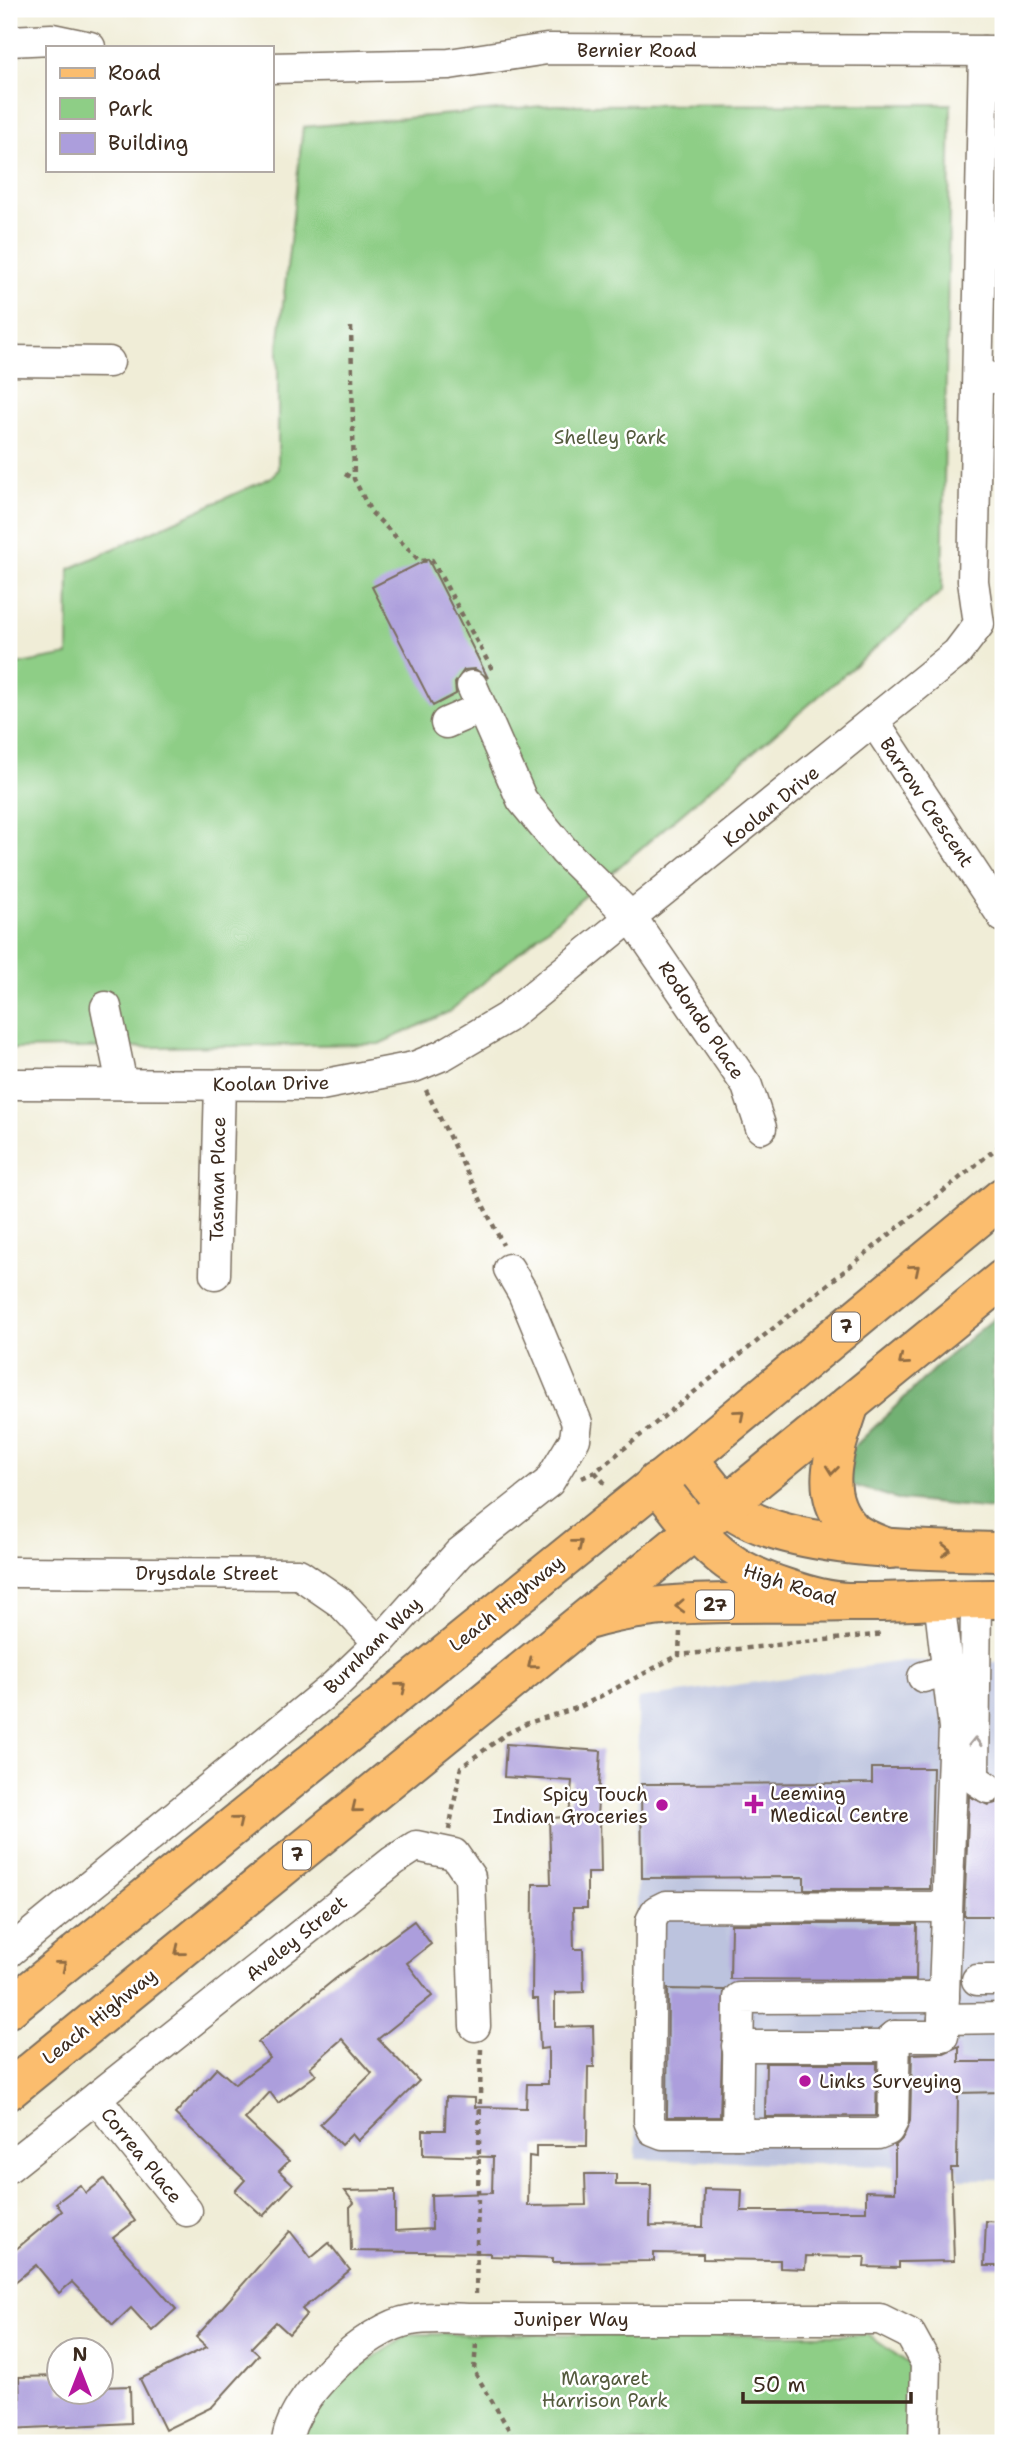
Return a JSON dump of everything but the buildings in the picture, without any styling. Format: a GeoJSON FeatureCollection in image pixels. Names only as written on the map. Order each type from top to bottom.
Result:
{"type":"FeatureCollection","features":[{"type":"Feature","properties":{"kind":"main road","name":"Leach Highway"},"geometry":{"type":"LineString","coordinates":[[9,2008],[688,1458],[1003,1197]]}},
{"type":"Feature","properties":{"kind":"main road","name":"Leach Highway"},"geometry":{"type":"LineString","coordinates":[[9,2090],[1003,1279]]}},
{"type":"Feature","properties":{"kind":"main road"},"geometry":{"type":"LineString","coordinates":[[850,1404],[834,1456],[831,1492],[836,1508],[852,1531],[890,1549]]}},
{"type":"Feature","properties":{"kind":"main road"},"geometry":{"type":"LineString","coordinates":[[688,1458],[727,1505],[758,1524],[815,1539],[890,1549],[1003,1552]]}},
{"type":"Feature","properties":{"kind":"main road","name":"High Road"},"geometry":{"type":"LineString","coordinates":[[656,1482],[696,1531],[726,1560],[748,1574],[846,1602],[973,1598]]}},
{"type":"Feature","properties":{"kind":"main road","name":"27"},"geometry":{"type":"LineString","coordinates":[[585,1621],[620,1610],[680,1605],[846,1602]]}},
{"type":"Feature","properties":{"kind":"street"},"geometry":{"type":"LineString","coordinates":[[9,41],[52,39],[85,46]]}},
{"type":"Feature","properties":{"kind":"street","name":"Bernier Road"},"geometry":{"type":"LineString","coordinates":[[273,68],[449,64],[547,50],[994,51]]}},
{"type":"Feature","properties":{"kind":"street","name":"Koolan Drive"},"geometry":{"type":"LineString","coordinates":[[9,1084],[321,1085],[414,1067],[443,1055],[506,1018],[875,723],[957,653],[979,624],[973,581],[991,378],[994,51]]}},
{"type":"Feature","properties":{"kind":"street"},"geometry":{"type":"LineString","coordinates":[[9,361],[109,362]]}},
{"type":"Feature","properties":{"kind":"street"},"geometry":{"type":"LineString","coordinates":[[446,723],[483,690]]}},
{"type":"Feature","properties":{"kind":"street","name":"Rodondo Place"},"geometry":{"type":"LineString","coordinates":[[483,690],[524,809],[632,918],[747,1086],[761,1128]]}},
{"type":"Feature","properties":{"kind":"street","name":"Barrow Crescent"},"geometry":{"type":"LineString","coordinates":[[875,723],[1003,917]]}},
{"type":"Feature","properties":{"kind":"street"},"geometry":{"type":"LineString","coordinates":[[106,1007],[122,1084]]}},
{"type":"Feature","properties":{"kind":"street","name":"Tasman Place"},"geometry":{"type":"LineString","coordinates":[[215,1274],[220,1083]]}},
{"type":"Feature","properties":{"kind":"street","name":"Burnham Way"},"geometry":{"type":"LineString","coordinates":[[9,1952],[335,1685],[379,1643],[459,1553],[549,1482],[575,1439],[575,1415],[506,1258]]}},
{"type":"Feature","properties":{"kind":"street","name":"Drysdale Street"},"geometry":{"type":"LineString","coordinates":[[9,1572],[299,1574],[341,1603],[379,1643]]}},
{"type":"Feature","properties":{"kind":"street"},"geometry":{"type":"LineString","coordinates":[[737,2046],[883,2046],[895,2036],[943,2036],[947,1907],[942,1731],[973,1598]]}},
{"type":"Feature","properties":{"kind":"street"},"geometry":{"type":"LineString","coordinates":[[956,1676],[974,1773],[976,1780],[988,1788]]}},
{"type":"Feature","properties":{"kind":"street","name":"Aveley Street"},"geometry":{"type":"LineString","coordinates":[[9,2167],[393,1861],[416,1846],[442,1849]]}},
{"type":"Feature","properties":{"kind":"street"},"geometry":{"type":"LineString","coordinates":[[442,1849],[454,1854],[470,1877],[475,2026]]}},
{"type":"Feature","properties":{"kind":"street"},"geometry":{"type":"LineString","coordinates":[[895,2036],[893,2121],[888,2130],[878,2134],[663,2134],[653,2130],[649,2121],[651,1921],[656,1911],[666,1906],[947,1907]]}},
{"type":"Feature","properties":{"kind":"street"},"geometry":{"type":"LineString","coordinates":[[737,2134],[737,2004],[744,1996],[943,2008],[1003,2018]]}},
{"type":"Feature","properties":{"kind":"street","name":"Correa Place"},"geometry":{"type":"LineString","coordinates":[[96,2098],[187,2211]]}},
{"type":"Feature","properties":{"kind":"street","name":"Juniper Way"},"geometry":{"type":"LineString","coordinates":[[287,2443],[288,2429],[309,2394],[359,2344],[409,2320],[880,2319],[910,2334],[926,2363],[924,2443]]}},
{"type":"Feature","properties":{"kind":"path"},"geometry":{"type":"LineString","coordinates":[[351,327],[354,479],[371,512],[420,561],[432,560],[483,690]]}},
{"type":"Feature","properties":{"kind":"path"},"geometry":{"type":"LineString","coordinates":[[345,474],[354,479]]}},
{"type":"Feature","properties":{"kind":"path"},"geometry":{"type":"LineString","coordinates":[[414,1067],[506,1258]]}},
{"type":"Feature","properties":{"kind":"path"},"geometry":{"type":"LineString","coordinates":[[562,1463],[574,1475],[583,1478],[595,1472],[1003,1143]]}},
{"type":"Feature","properties":{"kind":"path"},"geometry":{"type":"LineString","coordinates":[[679,1655],[680,1621]]}},
{"type":"Feature","properties":{"kind":"path"},"geometry":{"type":"LineString","coordinates":[[442,1849],[452,1821],[461,1767],[506,1734],[528,1723],[580,1707],[679,1655],[890,1633]]}},
{"type":"Feature","properties":{"kind":"path"},"geometry":{"type":"LineString","coordinates":[[475,2026],[482,2049],[474,2371],[516,2443]]}},
{"type":"Feature","properties":{"kind":"shaded area"},"geometry":{"type":"Polygon","coordinates":[[[904,1661],[1003,1662],[1003,2179],[959,2179],[957,2168],[636,2159],[638,1699],[904,1661]]]}},
{"type":"Feature","properties":{"kind":"green space","name":"Shelley Park"},"geometry":{"type":"Polygon","coordinates":[[[951,104],[942,591],[449,1012],[379,1044],[9,1049],[9,666],[68,655],[69,569],[270,478],[278,470],[278,348],[303,127],[554,105],[951,104]]]}},
{"type":"Feature","properties":{"kind":"green space"},"geometry":{"type":"Polygon","coordinates":[[[1003,1311],[1003,1332],[993,1341],[993,1509],[901,1500],[849,1484],[851,1450],[942,1361],[1003,1311]]]}},
{"type":"Feature","properties":{"kind":"green space","name":"Margaret Harrison Park"},"geometry":{"type":"Polygon","coordinates":[[[410,2334],[868,2335],[911,2365],[910,2443],[300,2443],[300,2435],[345,2376],[410,2334]]]}},
{"type":"Feature","properties":{"kind":"place","name":"Leeming Medical Centre"},"geometry":{"type":"Point","coordinates":[754,1804]}},
{"type":"Feature","properties":{"kind":"place","name":"Spicy Touch Indian Groceries"},"geometry":{"type":"Point","coordinates":[662,1805]}},
{"type":"Feature","properties":{"kind":"place","name":"Links Surveying"},"geometry":{"type":"Point","coordinates":[805,2081]}}]}
